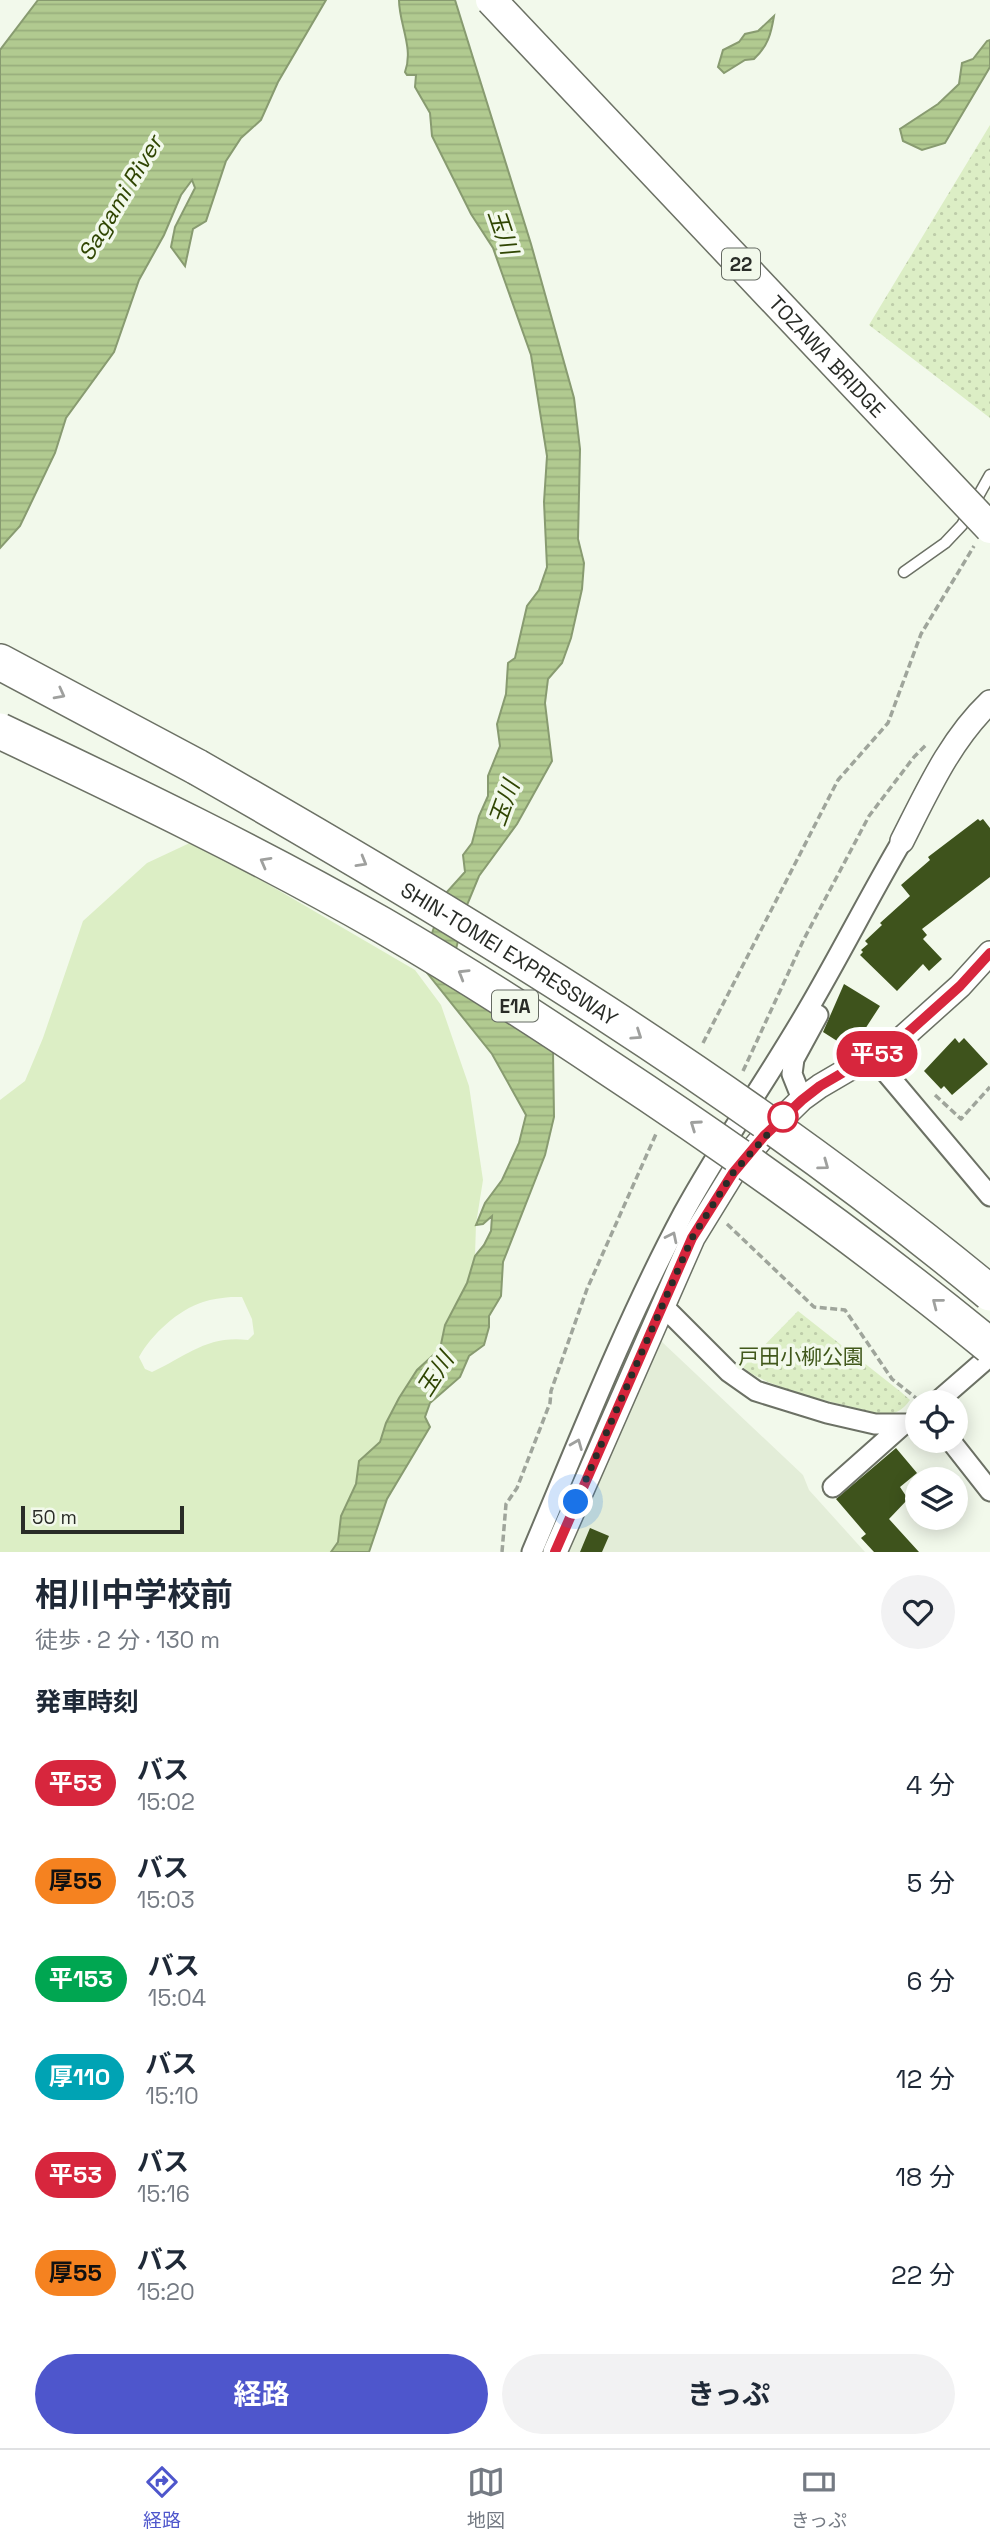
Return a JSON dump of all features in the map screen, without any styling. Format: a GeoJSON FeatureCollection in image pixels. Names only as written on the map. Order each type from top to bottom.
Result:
{"type":"FeatureCollection","features":[{"type":"Feature","properties":{"kind":"highway","name":"SHIN-TOMEI EXPRESSWAY"},"geometry":{"type":"LineString","coordinates":[[0,662],[197,767],[311,832],[434,904],[559,983],[712,1085],[826,1166],[990,1293]]}},
{"type":"Feature","properties":{"kind":"highway","name":"SHIN-TOMEI EXPRESSWAY"},"geometry":{"type":"LineString","coordinates":[[0,730],[226,841],[383,926],[528,1014],[670,1108],[808,1205],[990,1346]]}},
{"type":"Feature","properties":{"kind":"main road","name":"TOZAWA BRIDGE"},"geometry":{"type":"LineString","coordinates":[[491,0],[984,535]]}},
{"type":"Feature","properties":{"kind":"street"},"geometry":{"type":"LineString","coordinates":[[532,1552],[611,1361],[683,1214],[806,1012],[947,755],[978,713],[990,702]]}},
{"type":"Feature","properties":{"kind":"street"},"geometry":{"type":"LineString","coordinates":[[802,1100],[792,1074],[794,1059],[876,907],[902,841]]}},
{"type":"Feature","properties":{"kind":"street"},"geometry":{"type":"LineString","coordinates":[[555,1552],[692,1238],[733,1173],[764,1136],[802,1100],[820,1086],[902,1038],[924,1021],[990,953]]}},
{"type":"Feature","properties":{"kind":"street"},"geometry":{"type":"LineString","coordinates":[[873,1056],[990,1196]]}},
{"type":"Feature","properties":{"kind":"street"},"geometry":{"type":"LineString","coordinates":[[663,1306],[729,1373],[756,1391],[875,1424],[905,1424]]}},
{"type":"Feature","properties":{"kind":"street"},"geometry":{"type":"LineString","coordinates":[[951,1390],[990,1356]]}},
{"type":"Feature","properties":{"kind":"street"},"geometry":{"type":"LineString","coordinates":[[833,1487],[905,1429]]}},
{"type":"Feature","properties":{"kind":"street"},"geometry":{"type":"LineString","coordinates":[[960,1453],[990,1491]]}},
{"type":"Feature","properties":{"kind":"lane"},"geometry":{"type":"LineString","coordinates":[[904,572],[945,543],[962,524],[990,475]]}},
{"type":"Feature","properties":{"kind":"path"},"geometry":{"type":"LineString","coordinates":[[699,1051],[838,780],[888,723],[921,634],[964,559],[984,535]]}},
{"type":"Feature","properties":{"kind":"path"},"geometry":{"type":"LineString","coordinates":[[932,1092],[961,1119],[990,1087]]}},
{"type":"Feature","properties":{"kind":"path"},"geometry":{"type":"LineString","coordinates":[[502,1552],[506,1504],[517,1488],[550,1403],[551,1391],[587,1289],[642,1161],[661,1125]]}},
{"type":"Feature","properties":{"kind":"path"},"geometry":{"type":"LineString","coordinates":[[721,1219],[814,1307],[845,1310],[892,1379],[905,1390]]}},
{"type":"Feature","properties":{"kind":"shaded area"},"geometry":{"type":"Polygon","coordinates":[[[661,1341],[803,1475],[809,1490],[865,1552],[566,1552],[661,1341]]]}},
{"type":"Feature","properties":{"kind":"green space"},"geometry":{"type":"Polygon","coordinates":[[[990,125],[990,418],[869,325],[990,125]]]}},
{"type":"Feature","properties":{"kind":"green space"},"geometry":{"type":"Polygon","coordinates":[[[194,841],[415,970],[441,1005],[469,1086],[483,1180],[476,1224],[475,1256],[467,1283],[445,1325],[440,1349],[417,1370],[386,1423],[380,1442],[359,1461],[356,1484],[341,1516],[338,1542],[331,1552],[0,1552],[0,1100],[25,1081],[43,1038],[83,921],[147,863],[194,841]],[[242,1297],[206,1301],[175,1317],[144,1348],[139,1357],[145,1369],[152,1372],[209,1344],[234,1339],[248,1340],[254,1334],[252,1319],[242,1297]]]}},
{"type":"Feature","properties":{"kind":"green space","name":"戸田小柳公園"},"geometry":{"type":"Polygon","coordinates":[[[798,1311],[901,1392],[905,1396],[905,1405],[892,1414],[884,1415],[770,1383],[743,1367],[798,1311]]]}},
{"type":"Feature","properties":{"kind":"water","name":"Sagami River"},"geometry":{"type":"Polygon","coordinates":[[[38,0],[326,0],[278,82],[261,120],[241,138],[226,161],[206,221],[193,229],[185,266],[171,247],[175,227],[195,188],[192,180],[181,195],[164,235],[139,280],[114,352],[66,418],[55,453],[20,526],[0,548],[0,50],[38,0]]]}},
{"type":"Feature","properties":{"kind":"water","name":"玉川"},"geometry":{"type":"Polygon","coordinates":[[[399,0],[455,0],[531,244],[574,398],[580,449],[578,539],[584,563],[582,589],[571,638],[562,663],[548,679],[545,703],[552,761],[517,824],[479,876],[467,905],[455,953],[501,1011],[553,1052],[554,1117],[545,1155],[503,1262],[501,1296],[489,1316],[484,1345],[469,1356],[460,1377],[430,1403],[425,1417],[430,1427],[387,1499],[369,1552],[331,1552],[338,1542],[341,1516],[356,1484],[359,1461],[380,1442],[386,1423],[417,1370],[440,1349],[445,1325],[467,1283],[475,1256],[491,1231],[492,1216],[483,1224],[476,1225],[485,1203],[502,1180],[519,1143],[526,1115],[492,1054],[424,969],[431,936],[446,893],[465,872],[463,855],[472,843],[488,796],[488,776],[500,746],[497,724],[506,694],[508,663],[515,658],[527,606],[539,590],[547,567],[544,502],[547,456],[531,355],[493,248],[471,214],[432,136],[430,113],[415,87],[416,75],[407,75],[405,72],[408,54],[399,0]]]}},
{"type":"Feature","properties":{"kind":"water"},"geometry":{"type":"Polygon","coordinates":[[[774,16],[768,39],[759,54],[724,73],[718,67],[723,50],[739,42],[745,34],[758,31],[774,16]]]}},
{"type":"Feature","properties":{"kind":"water"},"geometry":{"type":"Polygon","coordinates":[[[990,40],[990,67],[945,143],[922,150],[903,141],[900,129],[938,104],[959,84],[962,63],[973,59],[990,40]]]}},
{"type":"Feature","properties":{"kind":"building"},"geometry":{"type":"Polygon","coordinates":[[[978,819],[983,819],[990,828],[990,877],[922,929],[927,935],[923,939],[942,959],[929,971],[923,964],[897,991],[860,955],[863,952],[861,950],[868,944],[865,941],[882,925],[880,923],[910,896],[901,885],[930,860],[928,857],[978,819]]]}},
{"type":"Feature","properties":{"kind":"building"},"geometry":{"type":"Polygon","coordinates":[[[844,984],[880,1006],[854,1046],[848,1042],[845,1046],[823,1032],[844,984]]]}},
{"type":"Feature","properties":{"kind":"building"},"geometry":{"type":"Polygon","coordinates":[[[955,1038],[959,1043],[964,1038],[988,1064],[952,1095],[944,1086],[941,1089],[924,1071],[955,1038]]]}},
{"type":"Feature","properties":{"kind":"building"},"geometry":{"type":"Polygon","coordinates":[[[896,1448],[912,1467],[905,1467],[905,1483],[900,1487],[905,1494],[905,1502],[889,1519],[919,1552],[874,1552],[861,1538],[866,1534],[836,1499],[896,1448]]]}},
{"type":"Feature","properties":{"kind":"building"},"geometry":{"type":"Polygon","coordinates":[[[590,1528],[609,1536],[602,1552],[580,1552],[590,1528]]]}},
{"type":"Feature","properties":{"kind":"bus line","name":"平53"},"geometry":{"type":"LineString","coordinates":[[555,1552],[692,1238],[733,1173],[764,1136],[802,1100],[820,1086],[902,1038],[924,1021],[990,953]]}},
{"type":"Feature","properties":{"kind":"route"},"geometry":{"type":"LineString","coordinates":[[576,1502],[692,1238],[733,1173],[783,1117]]}}]}
